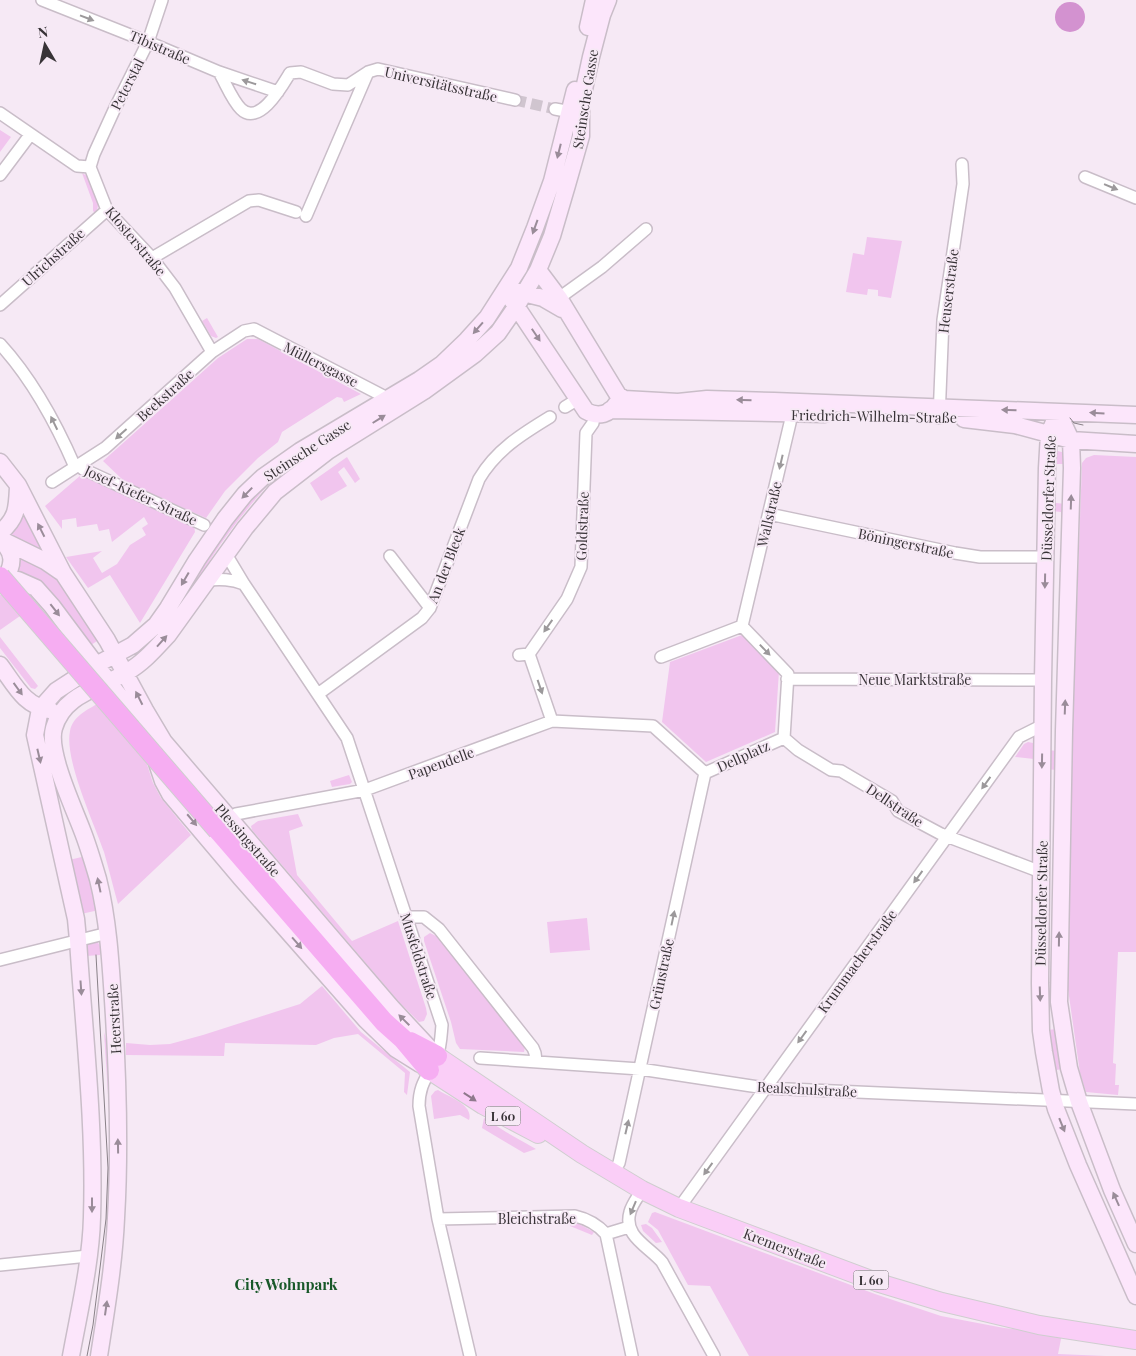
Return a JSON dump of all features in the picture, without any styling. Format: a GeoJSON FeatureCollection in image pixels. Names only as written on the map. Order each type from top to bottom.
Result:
{"type":"FeatureCollection","features":[{"type":"Feature","properties":{"kind":"highway","name":"Plessingstraße"},"geometry":{"type":"LineString","coordinates":[[1,576],[223,824],[380,1017],[403,1039],[433,1063]]}},
{"type":"Feature","properties":{"kind":"main road","name":"Steinsche Gasse"},"geometry":{"type":"LineString","coordinates":[[40,708],[56,691],[96,665],[133,645],[156,625],[225,519],[245,494],[257,483],[287,460],[442,364],[468,340],[487,318],[519,268],[552,181],[594,0]]}},
{"type":"Feature","properties":{"kind":"main road","name":"Steinsche Gasse"},"geometry":{"type":"LineString","coordinates":[[568,111],[582,103],[591,58],[602,15],[608,0]]}},
{"type":"Feature","properties":{"kind":"main road","name":"Steinsche Gasse"},"geometry":{"type":"LineString","coordinates":[[60,712],[70,702],[126,673],[149,655],[168,635],[226,554],[275,492],[328,451],[424,391],[475,354],[498,333],[516,308],[538,270],[552,236],[581,136],[568,111]]}},
{"type":"Feature","properties":{"kind":"main road"},"geometry":{"type":"LineString","coordinates":[[507,289],[516,308],[572,403],[586,412],[602,413],[616,406],[621,397],[538,270]]}},
{"type":"Feature","properties":{"kind":"main road"},"geometry":{"type":"LineString","coordinates":[[507,289],[562,305]]}},
{"type":"Feature","properties":{"kind":"main road","name":"Friedrich-Wilhelm-Straße"},"geometry":{"type":"LineString","coordinates":[[621,397],[678,402],[707,399],[792,408]]}},
{"type":"Feature","properties":{"kind":"main road","name":"Friedrich-Wilhelm-Straße"},"geometry":{"type":"LineString","coordinates":[[602,413],[792,408],[939,413],[1058,412],[1136,415]]}},
{"type":"Feature","properties":{"kind":"main road","name":"Düsseldorfer Straße"},"geometry":{"type":"LineString","coordinates":[[1058,412],[1049,434],[1043,680],[1041,1031],[1054,1101],[1078,1165],[1136,1296]]}},
{"type":"Feature","properties":{"kind":"main road","name":"Düsseldorfer Straße"},"geometry":{"type":"LineString","coordinates":[[1058,412],[1071,440],[1072,468],[1058,983],[1065,1048],[1079,1102],[1112,1190],[1136,1244]]}},
{"type":"Feature","properties":{"kind":"main road","name":"Friedrich-Wilhelm-Straße"},"geometry":{"type":"LineString","coordinates":[[939,413],[996,421],[1071,440],[1136,444]]}},
{"type":"Feature","properties":{"kind":"main road","name":"L 60"},"geometry":{"type":"LineString","coordinates":[[0,462],[18,485]]}},
{"type":"Feature","properties":{"kind":"main road"},"geometry":{"type":"LineString","coordinates":[[0,533],[11,522],[17,508],[18,485]]}},
{"type":"Feature","properties":{"kind":"main road","name":"Plessingstraße"},"geometry":{"type":"LineString","coordinates":[[18,485],[63,573],[71,582],[116,654],[164,742],[223,824],[391,1007],[433,1063]]}},
{"type":"Feature","properties":{"kind":"main road"},"geometry":{"type":"LineString","coordinates":[[0,540],[7,546],[12,561],[10,570],[1,576]]}},
{"type":"Feature","properties":{"kind":"main road","name":"Plessingstraße"},"geometry":{"type":"LineString","coordinates":[[0,540],[39,558],[63,573]]}},
{"type":"Feature","properties":{"kind":"main road"},"geometry":{"type":"LineString","coordinates":[[0,545],[4,558],[1,576]]}},
{"type":"Feature","properties":{"kind":"main road"},"geometry":{"type":"LineString","coordinates":[[1,576],[18,580],[36,588],[52,606],[108,682]]}},
{"type":"Feature","properties":{"kind":"main road"},"geometry":{"type":"LineString","coordinates":[[1,668],[28,702],[40,708],[60,712]]}},
{"type":"Feature","properties":{"kind":"main road","name":"L 60"},"geometry":{"type":"LineString","coordinates":[[108,682],[146,732],[163,781],[170,794],[247,886],[366,1020],[396,1049],[433,1063]]}},
{"type":"Feature","properties":{"kind":"main road"},"geometry":{"type":"LineString","coordinates":[[40,708],[34,736],[76,919],[92,1156],[92,1219],[88,1256],[71,1356]]}},
{"type":"Feature","properties":{"kind":"main road","name":"Heerstraße"},"geometry":{"type":"LineString","coordinates":[[60,712],[54,727],[52,740],[72,806],[98,880],[108,933],[116,1062],[118,1156],[115,1228],[99,1356]]}},
{"type":"Feature","properties":{"kind":"main road","name":"Kremerstraße"},"geometry":{"type":"LineString","coordinates":[[433,1063],[483,1105],[518,1125],[582,1154],[642,1190],[679,1208],[879,1283],[942,1302],[1000,1314],[1039,1325],[1136,1340]]}},
{"type":"Feature","properties":{"kind":"main road","name":"Kremerstraße"},"geometry":{"type":"LineString","coordinates":[[1000,1314],[1136,1328]]}},
{"type":"Feature","properties":{"kind":"street","name":"Tibistraße"},"geometry":{"type":"LineString","coordinates":[[42,0],[219,72],[278,92]]}},
{"type":"Feature","properties":{"kind":"street","name":"Peterstal"},"geometry":{"type":"LineString","coordinates":[[90,167],[115,108],[148,42],[162,0]]}},
{"type":"Feature","properties":{"kind":"street","name":"Universitätsstraße"},"geometry":{"type":"LineString","coordinates":[[368,72],[378,70],[393,72],[515,100]]}},
{"type":"Feature","properties":{"kind":"street"},"geometry":{"type":"LineString","coordinates":[[219,72],[239,108],[245,113],[254,114],[263,110],[278,92],[290,73],[301,72],[333,84],[348,85],[368,72]]}},
{"type":"Feature","properties":{"kind":"street"},"geometry":{"type":"LineString","coordinates":[[152,258],[249,201],[259,200],[301,214],[368,72]]}},
{"type":"Feature","properties":{"kind":"street"},"geometry":{"type":"LineString","coordinates":[[0,114],[77,166],[90,167]]}},
{"type":"Feature","properties":{"kind":"street"},"geometry":{"type":"LineString","coordinates":[[0,175],[30,135]]}},
{"type":"Feature","properties":{"kind":"street","name":"Heuserstraße"},"geometry":{"type":"LineString","coordinates":[[939,413],[943,320],[963,184],[962,164]]}},
{"type":"Feature","properties":{"kind":"street","name":"Klosterstraße"},"geometry":{"type":"LineString","coordinates":[[90,167],[107,210],[152,258],[174,288],[212,352]]}},
{"type":"Feature","properties":{"kind":"street"},"geometry":{"type":"LineString","coordinates":[[1085,177],[1136,198]]}},
{"type":"Feature","properties":{"kind":"street","name":"Ulrichstraße"},"geometry":{"type":"LineString","coordinates":[[0,305],[107,210]]}},
{"type":"Feature","properties":{"kind":"street"},"geometry":{"type":"LineString","coordinates":[[562,305],[602,266],[646,229]]}},
{"type":"Feature","properties":{"kind":"street","name":"Beekstraße"},"geometry":{"type":"LineString","coordinates":[[52,482],[105,448],[212,352],[244,331],[254,329]]}},
{"type":"Feature","properties":{"kind":"street","name":"Müllersgasse"},"geometry":{"type":"LineString","coordinates":[[254,329],[388,398]]}},
{"type":"Feature","properties":{"kind":"street"},"geometry":{"type":"LineString","coordinates":[[0,344],[11,356],[43,401],[76,466]]}},
{"type":"Feature","properties":{"kind":"street","name":"Wallstraße"},"geometry":{"type":"LineString","coordinates":[[742,626],[792,408]]}},
{"type":"Feature","properties":{"kind":"street","name":"Goldstraße"},"geometry":{"type":"LineString","coordinates":[[552,721],[524,654],[567,599],[581,567],[586,433],[602,413]]}},
{"type":"Feature","properties":{"kind":"street","name":"An der Bleek"},"geometry":{"type":"LineString","coordinates":[[318,694],[422,618],[430,608],[479,479],[488,464],[521,434],[550,417]]}},
{"type":"Feature","properties":{"kind":"street","name":"Josef-Kiefer-Straße"},"geometry":{"type":"LineString","coordinates":[[76,466],[204,524]]}},
{"type":"Feature","properties":{"kind":"street","name":"Böningerstraße"},"geometry":{"type":"LineString","coordinates":[[769,514],[980,557],[1046,557]]}},
{"type":"Feature","properties":{"kind":"street","name":"Musfeldstraße"},"geometry":{"type":"LineString","coordinates":[[226,554],[347,738],[442,1025],[440,1046],[420,1088],[419,1106],[438,1219],[470,1356]]}},
{"type":"Feature","properties":{"kind":"street"},"geometry":{"type":"LineString","coordinates":[[390,556],[430,608]]}},
{"type":"Feature","properties":{"kind":"street"},"geometry":{"type":"LineString","coordinates":[[207,580],[233,580],[244,584]]}},
{"type":"Feature","properties":{"kind":"street"},"geometry":{"type":"LineString","coordinates":[[661,656],[742,626],[788,676]]}},
{"type":"Feature","properties":{"kind":"street","name":"Neue Marktstraße"},"geometry":{"type":"LineString","coordinates":[[788,676],[1043,680]]}},
{"type":"Feature","properties":{"kind":"street","name":"Dellplatz"},"geometry":{"type":"LineString","coordinates":[[652,726],[705,773],[784,738],[788,676]]}},
{"type":"Feature","properties":{"kind":"street","name":"Papendelle"},"geometry":{"type":"LineString","coordinates":[[223,824],[236,814],[365,790],[552,721],[652,726]]}},
{"type":"Feature","properties":{"kind":"street","name":"Krummacherstraße"},"geometry":{"type":"LineString","coordinates":[[679,1208],[1018,737],[1043,725]]}},
{"type":"Feature","properties":{"kind":"street","name":"Dellstraße"},"geometry":{"type":"LineString","coordinates":[[784,738],[798,750],[831,770],[841,771],[892,801],[898,811],[947,837],[1041,872]]}},
{"type":"Feature","properties":{"kind":"street","name":"Grünstraße"},"geometry":{"type":"LineString","coordinates":[[613,1173],[619,1164],[705,773]]}},
{"type":"Feature","properties":{"kind":"street"},"geometry":{"type":"LineString","coordinates":[[406,917],[424,917],[439,929],[533,1048],[536,1053],[536,1061]]}},
{"type":"Feature","properties":{"kind":"street"},"geometry":{"type":"LineString","coordinates":[[0,960],[108,933]]}},
{"type":"Feature","properties":{"kind":"street","name":"Realschulstraße"},"geometry":{"type":"LineString","coordinates":[[480,1058],[640,1068],[765,1088],[1136,1104]]}},
{"type":"Feature","properties":{"kind":"street"},"geometry":{"type":"LineString","coordinates":[[642,1190],[630,1211],[629,1226],[634,1236],[662,1262],[714,1356]]}},
{"type":"Feature","properties":{"kind":"street","name":"Bleichstraße"},"geometry":{"type":"LineString","coordinates":[[438,1219],[575,1216],[586,1218],[606,1234]]}},
{"type":"Feature","properties":{"kind":"street"},"geometry":{"type":"LineString","coordinates":[[629,1226],[606,1234],[632,1356]]}},
{"type":"Feature","properties":{"kind":"street"},"geometry":{"type":"LineString","coordinates":[[0,1265],[88,1256]]}},
{"type":"Feature","properties":{"kind":"shaded area"},"geometry":{"type":"Polygon","coordinates":[[[1070,2],[1081,6],[1085,17],[1081,28],[1070,32],[1059,28],[1055,17],[1059,6],[1070,2]]]}},
{"type":"Feature","properties":{"kind":"shaded area"},"geometry":{"type":"Polygon","coordinates":[[[0,130],[11,137],[0,152],[0,130]]]}},
{"type":"Feature","properties":{"kind":"shaded area"},"geometry":{"type":"Polygon","coordinates":[[[82,173],[89,177],[98,200],[95,213],[93,211],[93,203],[82,173]]]}},
{"type":"Feature","properties":{"kind":"shaded area"},"geometry":{"type":"Polygon","coordinates":[[[557,191],[546,232],[529,272],[527,270],[557,191]]]}},
{"type":"Feature","properties":{"kind":"shaded area"},"geometry":{"type":"Polygon","coordinates":[[[867,237],[902,241],[891,298],[878,296],[878,290],[868,289],[867,295],[846,292],[853,253],[864,255],[867,237]]]}},
{"type":"Feature","properties":{"kind":"shaded area"},"geometry":{"type":"Polygon","coordinates":[[[207,318],[218,337],[211,336],[202,321],[207,318]]]}},
{"type":"Feature","properties":{"kind":"shaded area"},"geometry":{"type":"Polygon","coordinates":[[[247,339],[258,339],[361,394],[344,402],[342,398],[337,397],[282,432],[278,442],[258,458],[225,491],[206,518],[125,482],[103,461],[218,358],[247,339]]]}},
{"type":"Feature","properties":{"kind":"shaded area"},"geometry":{"type":"Polygon","coordinates":[[[1054,452],[1065,453],[1067,464],[1051,464],[1054,452]]]}},
{"type":"Feature","properties":{"kind":"shaded area"},"geometry":{"type":"Polygon","coordinates":[[[1094,455],[1136,457],[1136,952],[1118,952],[1113,1063],[1116,1064],[1115,1085],[1119,1085],[1118,1095],[1086,1092],[1080,1073],[1066,975],[1065,938],[1082,463],[1086,458],[1094,455]]]}},
{"type":"Feature","properties":{"kind":"shaded area"},"geometry":{"type":"Polygon","coordinates":[[[347,457],[360,479],[355,483],[344,467],[338,472],[347,486],[321,501],[310,483],[347,457]]]}},
{"type":"Feature","properties":{"kind":"shaded area"},"geometry":{"type":"Polygon","coordinates":[[[1051,470],[1055,470],[1056,503],[1066,504],[1065,522],[1061,522],[1061,512],[1051,511],[1051,470]]]}},
{"type":"Feature","properties":{"kind":"shaded area"},"geometry":{"type":"Polygon","coordinates":[[[81,475],[194,525],[195,532],[140,623],[110,575],[88,588],[66,557],[102,551],[93,558],[102,573],[117,564],[130,545],[146,535],[142,528],[148,524],[144,517],[112,542],[109,529],[99,531],[97,524],[77,527],[76,518],[62,520],[62,529],[45,506],[81,475]]]}},
{"type":"Feature","properties":{"kind":"shaded area"},"geometry":{"type":"Polygon","coordinates":[[[264,484],[266,487],[212,557],[170,624],[137,658],[135,654],[153,641],[168,624],[200,569],[235,516],[264,484]]]}},
{"type":"Feature","properties":{"kind":"shaded area"},"geometry":{"type":"Polygon","coordinates":[[[22,507],[43,551],[8,536],[22,507]]]}},
{"type":"Feature","properties":{"kind":"shaded area"},"geometry":{"type":"Polygon","coordinates":[[[18,554],[57,578],[97,641],[91,645],[49,589],[36,580],[18,576],[16,566],[18,554]]]}},
{"type":"Feature","properties":{"kind":"shaded area"},"geometry":{"type":"Polygon","coordinates":[[[2,594],[20,616],[0,630],[0,595],[2,594]]]}},
{"type":"Feature","properties":{"kind":"shaded area"},"geometry":{"type":"Polygon","coordinates":[[[742,635],[779,671],[775,732],[706,762],[662,722],[670,662],[742,635]]]}},
{"type":"Feature","properties":{"kind":"shaded area"},"geometry":{"type":"Polygon","coordinates":[[[0,637],[38,686],[35,689],[31,688],[0,648],[0,637]]]}},
{"type":"Feature","properties":{"kind":"shaded area"},"geometry":{"type":"Polygon","coordinates":[[[99,703],[144,755],[153,783],[161,798],[191,835],[118,904],[104,852],[75,774],[69,743],[70,731],[77,717],[99,703]]]}},
{"type":"Feature","properties":{"kind":"shaded area"},"geometry":{"type":"Polygon","coordinates":[[[1028,742],[1033,743],[1035,746],[1034,759],[1015,757],[1024,744],[1028,742]]]}},
{"type":"Feature","properties":{"kind":"shaded area"},"geometry":{"type":"Polygon","coordinates":[[[1046,750],[1058,751],[1057,770],[1046,769],[1046,750]]]}},
{"type":"Feature","properties":{"kind":"shaded area"},"geometry":{"type":"Polygon","coordinates":[[[349,775],[352,782],[350,784],[332,787],[330,781],[349,775]]]}},
{"type":"Feature","properties":{"kind":"shaded area"},"geometry":{"type":"Polygon","coordinates":[[[298,814],[303,826],[289,831],[297,875],[352,941],[398,921],[426,1008],[427,1014],[424,1021],[419,1022],[399,1002],[252,830],[251,826],[258,821],[298,814]]]}},
{"type":"Feature","properties":{"kind":"shaded area"},"geometry":{"type":"Polygon","coordinates":[[[86,856],[99,910],[81,914],[69,860],[86,856]]]}},
{"type":"Feature","properties":{"kind":"shaded area"},"geometry":{"type":"Polygon","coordinates":[[[587,918],[590,950],[550,953],[547,922],[587,918]]]}},
{"type":"Feature","properties":{"kind":"shaded area"},"geometry":{"type":"Polygon","coordinates":[[[430,933],[438,937],[525,1047],[524,1052],[460,1049],[456,1043],[451,1022],[424,941],[424,937],[430,933]]]}},
{"type":"Feature","properties":{"kind":"shaded area"},"geometry":{"type":"Polygon","coordinates":[[[97,941],[100,946],[100,955],[86,956],[86,943],[97,941]]]}},
{"type":"Feature","properties":{"kind":"shaded area"},"geometry":{"type":"Polygon","coordinates":[[[322,986],[361,1032],[410,1072],[407,1095],[404,1092],[405,1073],[358,1034],[334,1038],[316,1045],[225,1043],[224,1056],[126,1055],[126,1043],[170,1044],[203,1035],[300,1004],[322,986]]]}},
{"type":"Feature","properties":{"kind":"shaded area"},"geometry":{"type":"Polygon","coordinates":[[[1058,1029],[1066,1068],[1052,1071],[1046,1030],[1058,1029]]]}},
{"type":"Feature","properties":{"kind":"shaded area"},"geometry":{"type":"Polygon","coordinates":[[[104,1032],[108,1047],[110,1126],[104,1032]]]}},
{"type":"Feature","properties":{"kind":"shaded area"},"geometry":{"type":"Polygon","coordinates":[[[438,1090],[464,1106],[470,1115],[469,1120],[460,1115],[434,1119],[431,1096],[438,1090]]]}},
{"type":"Feature","properties":{"kind":"shaded area"},"geometry":{"type":"Polygon","coordinates":[[[484,1118],[536,1149],[524,1153],[482,1128],[484,1118]]]}},
{"type":"Feature","properties":{"kind":"shaded area"},"geometry":{"type":"Polygon","coordinates":[[[655,1212],[875,1294],[941,1316],[1004,1328],[1062,1334],[1058,1354],[1106,1356],[749,1356],[710,1286],[688,1285],[658,1230],[648,1222],[652,1213],[655,1212]]]}},
{"type":"Feature","properties":{"kind":"shaded area"},"geometry":{"type":"Polygon","coordinates":[[[570,1223],[579,1224],[594,1232],[592,1235],[570,1226],[570,1223]]]}},
{"type":"Feature","properties":{"kind":"shaded area"},"geometry":{"type":"Polygon","coordinates":[[[646,1224],[652,1228],[662,1242],[656,1243],[643,1231],[641,1225],[646,1224]]]}},
{"type":"Feature","properties":{"kind":"tunnel"},"geometry":{"type":"LineString","coordinates":[[515,100],[555,109]]}},
{"type":"Feature","properties":{"kind":"tram line"},"geometry":{"type":"LineString","coordinates":[[1070,418],[1074,423],[1083,425]]}},
{"type":"Feature","properties":{"kind":"tram line"},"geometry":{"type":"LineString","coordinates":[[87,1356],[93,1325],[106,1219],[108,1168],[96,955]]}},
{"type":"Feature","properties":{"kind":"district","name":"City Wohnpark"},"geometry":{"type":"Point","coordinates":[286,1284]}}]}
